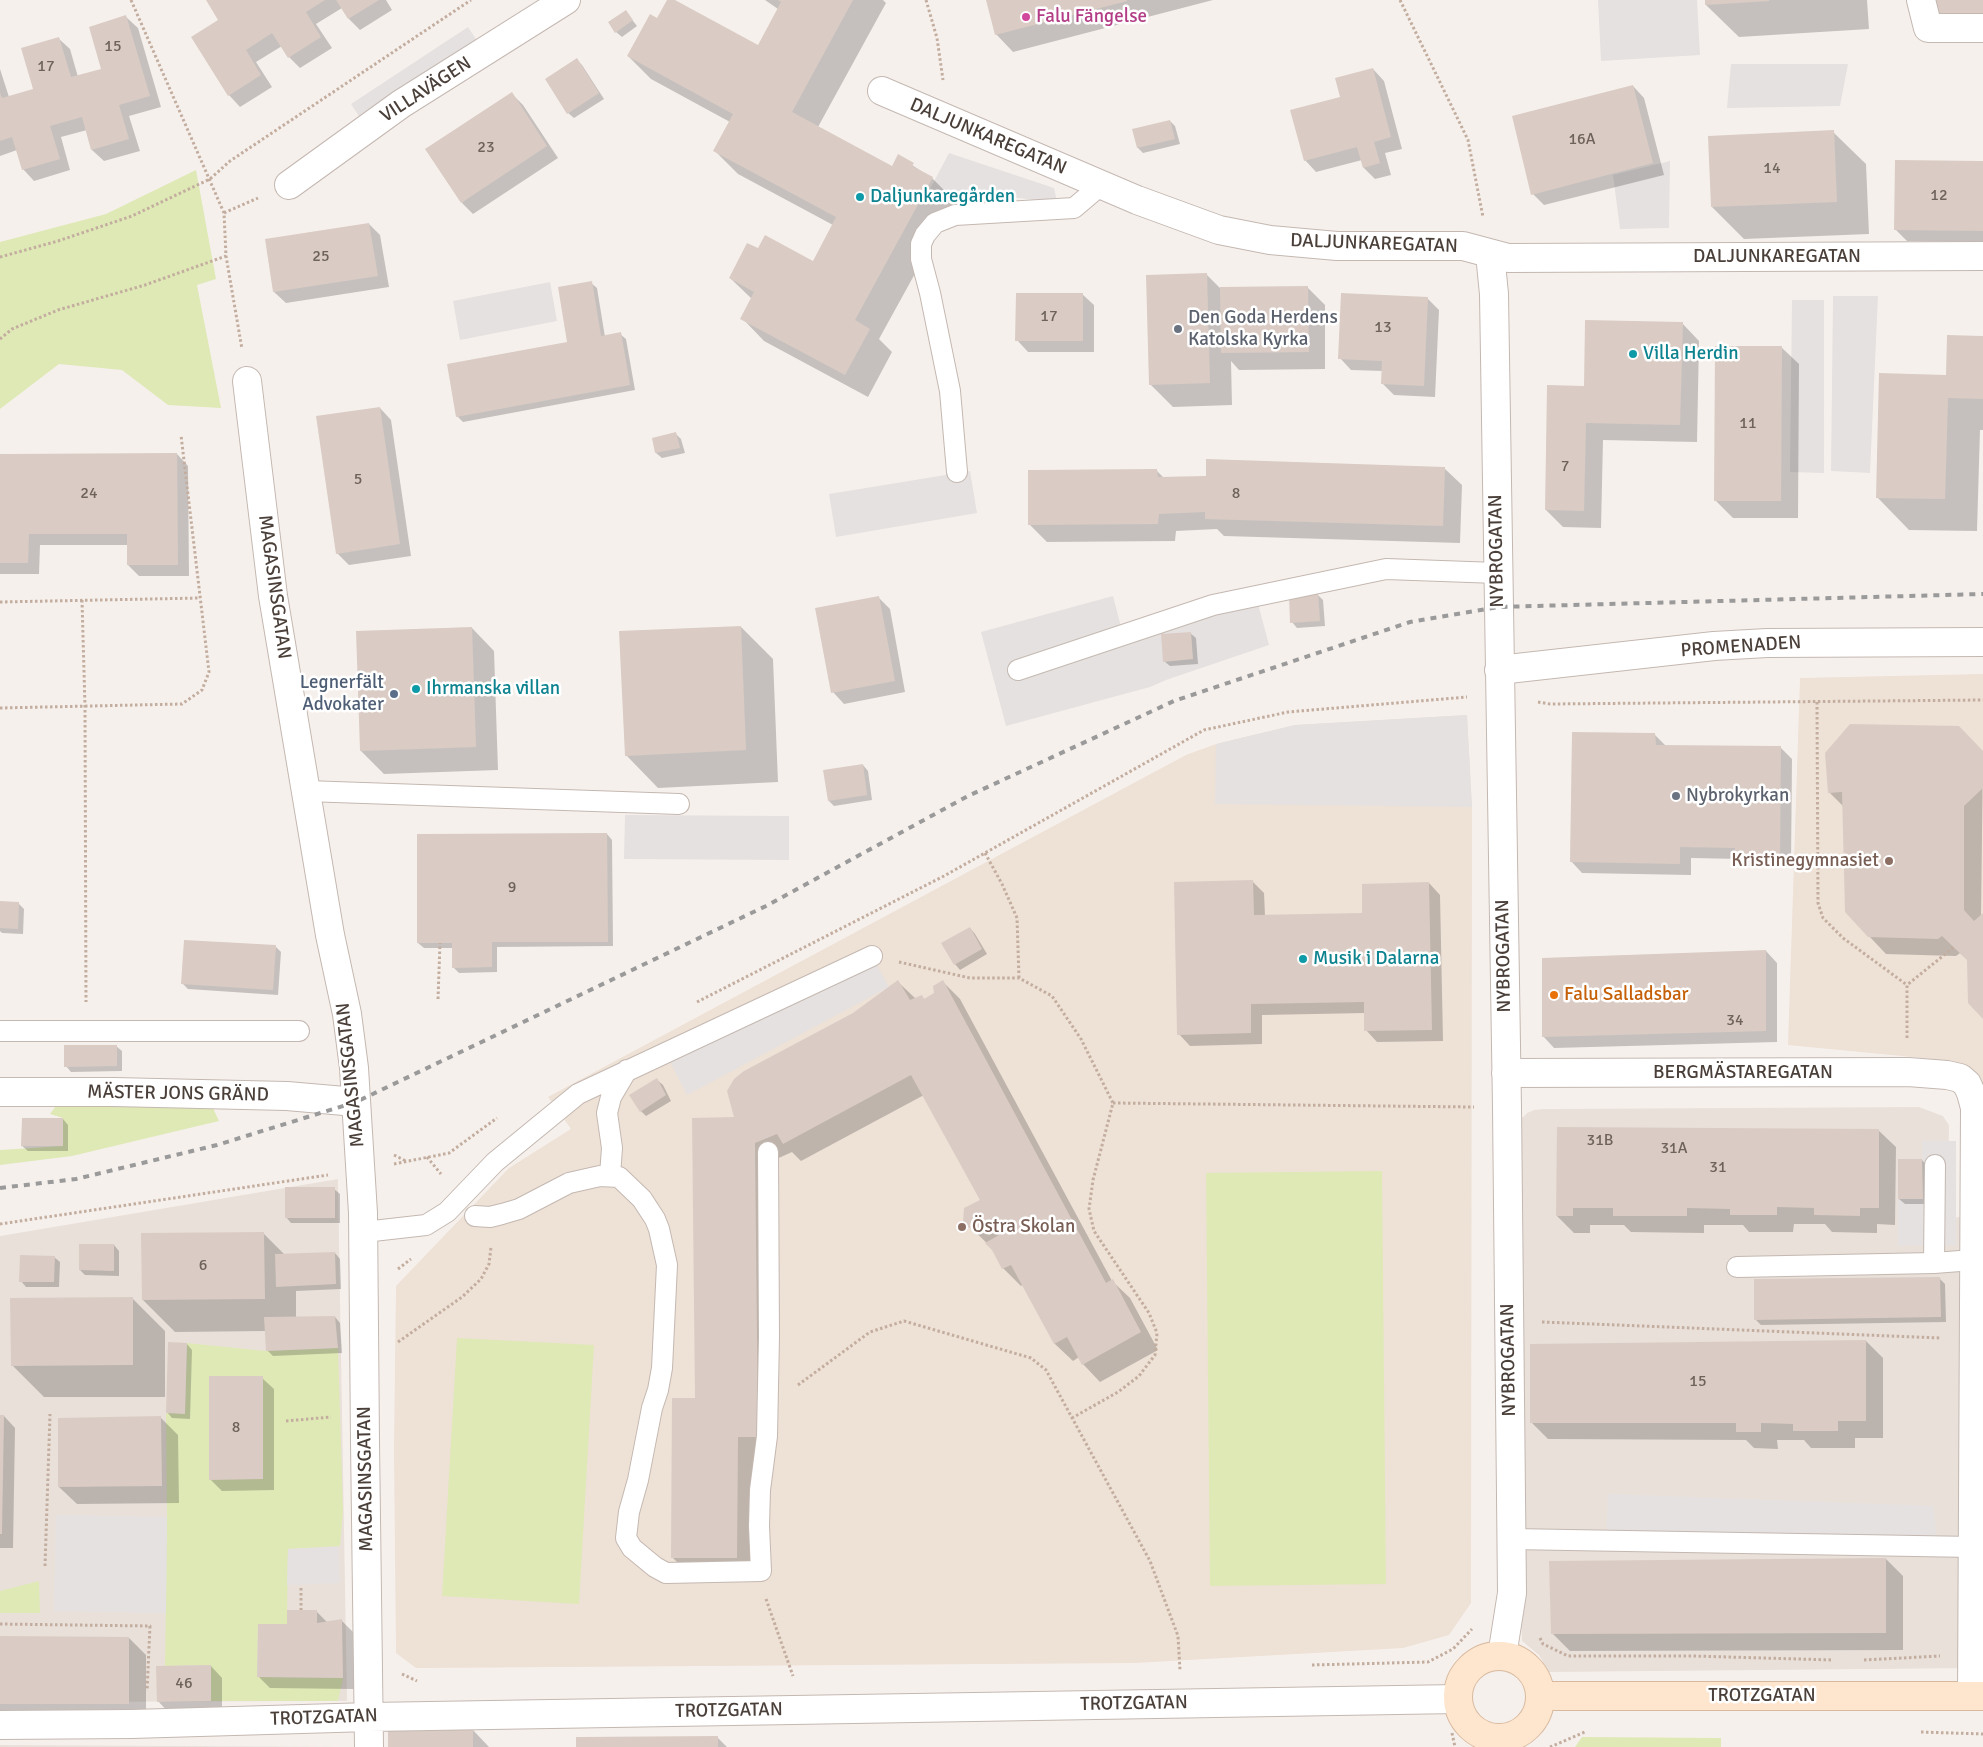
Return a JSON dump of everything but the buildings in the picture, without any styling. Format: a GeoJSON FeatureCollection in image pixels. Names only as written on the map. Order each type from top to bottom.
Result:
{"type":"FeatureCollection","features":[{"type":"Feature","properties":{"kind":"street","name":"VILLAVÄGEN"},"geometry":{"type":"LineString","coordinates":[[289,185],[401,104],[566,0]]}},
{"type":"Feature","properties":{"kind":"street"},"geometry":{"type":"LineString","coordinates":[[1921,0],[1928,28],[1983,28]]}},
{"type":"Feature","properties":{"kind":"street","name":"DALJUNKAREGATAN"},"geometry":{"type":"LineString","coordinates":[[882,91],[1101,185],[1219,230],[1270,240],[1337,246],[1462,246],[1508,258],[1983,256]]}},
{"type":"Feature","properties":{"kind":"street","name":"NYBROGATAN"},"geometry":{"type":"LineString","coordinates":[[1490,254],[1494,294],[1507,1107],[1512,1593],[1502,1656]]}},
{"type":"Feature","properties":{"kind":"street","name":"MAGASINSGATAN"},"geometry":{"type":"LineString","coordinates":[[247,381],[273,596],[330,934],[347,1014],[354,1068],[364,1232],[364,1416],[370,1747]]}},
{"type":"Feature","properties":{"kind":"street","name":"PROMENADEN"},"geometry":{"type":"LineString","coordinates":[[1499,683],[1714,646],[1767,643],[1983,642]]}},
{"type":"Feature","properties":{"kind":"street","name":"BERGMÄSTAREGATAN"},"geometry":{"type":"LineString","coordinates":[[1506,1073],[1908,1072],[1947,1074],[1960,1078],[1967,1084],[1975,1108],[1973,1260]]}},
{"type":"Feature","properties":{"kind":"street","name":"MÄSTER JONS GRÄND"},"geometry":{"type":"LineString","coordinates":[[0,1092],[123,1092],[287,1096],[356,1102]]}},
{"type":"Feature","properties":{"kind":"street"},"geometry":{"type":"LineString","coordinates":[[1973,1260],[1972,1654],[1978,1696]]}},
{"type":"Feature","properties":{"kind":"street"},"geometry":{"type":"LineString","coordinates":[[1502,1656],[1517,1660],[1529,1669],[1536,1681],[1540,1696],[1537,1712],[1529,1726],[1500,1743],[1481,1735],[1466,1723],[1458,1706],[1459,1687],[1468,1670],[1484,1659],[1502,1656]]}},
{"type":"Feature","properties":{"kind":"street","name":"TROTZGATAN"},"geometry":{"type":"LineString","coordinates":[[1540,1696],[1978,1696]]}},
{"type":"Feature","properties":{"kind":"street","name":"TROTZGATAN"},"geometry":{"type":"LineString","coordinates":[[0,1724],[146,1724],[370,1717],[1458,1699]]}},
{"type":"Feature","properties":{"kind":"lane"},"geometry":{"type":"LineString","coordinates":[[957,472],[950,391],[921,259],[921,244],[925,236],[936,222],[955,215],[1074,208],[1101,185]]}},
{"type":"Feature","properties":{"kind":"lane"},"geometry":{"type":"LineString","coordinates":[[1018,670],[1213,605],[1386,569],[1497,573]]}},
{"type":"Feature","properties":{"kind":"lane"},"geometry":{"type":"LineString","coordinates":[[306,791],[679,804]]}},
{"type":"Feature","properties":{"kind":"lane"},"geometry":{"type":"LineString","coordinates":[[364,1232],[426,1225],[447,1212],[495,1162],[578,1094],[872,956]]}},
{"type":"Feature","properties":{"kind":"lane"},"geometry":{"type":"LineString","coordinates":[[0,1031],[300,1031]]}},
{"type":"Feature","properties":{"kind":"lane"},"geometry":{"type":"LineString","coordinates":[[610,1175],[612,1148],[607,1112],[611,1097],[627,1070]]}},
{"type":"Feature","properties":{"kind":"lane"},"geometry":{"type":"LineString","coordinates":[[475,1216],[490,1217],[519,1209],[569,1183],[584,1178],[610,1175],[619,1177],[642,1198],[659,1229],[666,1265],[662,1368],[638,1480],[629,1512],[626,1538],[632,1548],[655,1567],[666,1573],[751,1573],[761,1571],[760,1490],[767,1436],[768,1409],[768,1152]]}},
{"type":"Feature","properties":{"kind":"lane"},"geometry":{"type":"LineString","coordinates":[[1934,1263],[1935,1166]]}},
{"type":"Feature","properties":{"kind":"lane"},"geometry":{"type":"LineString","coordinates":[[1737,1267],[1934,1263],[1973,1260]]}},
{"type":"Feature","properties":{"kind":"lane"},"geometry":{"type":"LineString","coordinates":[[1511,1539],[1973,1547]]}},
{"type":"Feature","properties":{"kind":"path"},"geometry":{"type":"LineString","coordinates":[[131,0],[224,213],[226,256],[247,381]]}},
{"type":"Feature","properties":{"kind":"path"},"geometry":{"type":"LineString","coordinates":[[0,257],[58,241],[132,216],[210,179],[230,161],[471,0]]}},
{"type":"Feature","properties":{"kind":"path"},"geometry":{"type":"LineString","coordinates":[[926,0],[937,38],[948,120]]}},
{"type":"Feature","properties":{"kind":"path"},"geometry":{"type":"LineString","coordinates":[[1400,0],[1468,140],[1490,254]]}},
{"type":"Feature","properties":{"kind":"path"},"geometry":{"type":"LineString","coordinates":[[0,339],[12,329],[58,310],[145,286],[226,256]]}},
{"type":"Feature","properties":{"kind":"path"},"geometry":{"type":"LineString","coordinates":[[0,708],[182,704],[202,690],[209,672],[181,435]]}},
{"type":"Feature","properties":{"kind":"path"},"geometry":{"type":"LineString","coordinates":[[0,602],[199,598]]}},
{"type":"Feature","properties":{"kind":"path"},"geometry":{"type":"LineString","coordinates":[[82,600],[85,707],[86,1031]]}},
{"type":"Feature","properties":{"kind":"path"},"geometry":{"type":"LineString","coordinates":[[689,1006],[944,876],[1204,730],[1288,712],[1445,698],[1499,683],[1550,704],[1983,700]]}},
{"type":"Feature","properties":{"kind":"path"},"geometry":{"type":"LineString","coordinates":[[1817,702],[1818,903],[1822,918],[1843,938],[1907,985]]}},
{"type":"Feature","properties":{"kind":"path"},"geometry":{"type":"LineString","coordinates":[[985,853],[1002,884],[1016,918],[1020,978]]}},
{"type":"Feature","properties":{"kind":"path"},"geometry":{"type":"LineString","coordinates":[[438,999],[440,943]]}},
{"type":"Feature","properties":{"kind":"path"},"geometry":{"type":"LineString","coordinates":[[1907,985],[1954,947]]}},
{"type":"Feature","properties":{"kind":"path"},"geometry":{"type":"LineString","coordinates":[[872,956],[970,978],[1020,978],[1052,996],[1081,1038],[1113,1102],[1093,1180],[1089,1209],[1094,1232],[1149,1313],[1157,1333],[1155,1355],[1139,1376],[1072,1418]]}},
{"type":"Feature","properties":{"kind":"path"},"geometry":{"type":"LineString","coordinates":[[1907,985],[1907,1039]]}},
{"type":"Feature","properties":{"kind":"path"},"geometry":{"type":"LineString","coordinates":[[1113,1102],[1507,1107]]}},
{"type":"Feature","properties":{"kind":"path"},"geometry":{"type":"LineString","coordinates":[[0,1224],[360,1170],[449,1154],[503,1114]]}},
{"type":"Feature","properties":{"kind":"path"},"geometry":{"type":"LineString","coordinates":[[393,1345],[462,1297],[481,1279],[489,1264],[490,1240],[475,1216]]}},
{"type":"Feature","properties":{"kind":"path"},"geometry":{"type":"LineString","coordinates":[[1509,1320],[1972,1339]]}},
{"type":"Feature","properties":{"kind":"path"},"geometry":{"type":"LineString","coordinates":[[768,1409],[870,1332],[904,1321],[1031,1358],[1046,1370],[1150,1561],[1178,1636],[1181,1678]]}},
{"type":"Feature","properties":{"kind":"path"},"geometry":{"type":"LineString","coordinates":[[45,1566],[50,1414]]}},
{"type":"Feature","properties":{"kind":"path"},"geometry":{"type":"LineString","coordinates":[[286,1421],[364,1416]]}},
{"type":"Feature","properties":{"kind":"path"},"geometry":{"type":"LineString","coordinates":[[751,1573],[767,1600],[795,1683]]}},
{"type":"Feature","properties":{"kind":"path"},"geometry":{"type":"LineString","coordinates":[[301,1588],[301,1610]]}},
{"type":"Feature","properties":{"kind":"path"},"geometry":{"type":"LineString","coordinates":[[0,1624],[150,1626],[146,1724]]}},
{"type":"Feature","properties":{"kind":"path"},"geometry":{"type":"LineString","coordinates":[[1507,1624],[1533,1628],[1543,1644],[1568,1656],[1693,1656],[1836,1660]]}},
{"type":"Feature","properties":{"kind":"path"},"geometry":{"type":"LineString","coordinates":[[1856,1660],[1972,1654]]}},
{"type":"Feature","properties":{"kind":"shaded area"},"geometry":{"type":"Polygon","coordinates":[[[1598,0],[1697,0],[1700,55],[1601,61],[1598,0]]]}},
{"type":"Feature","properties":{"kind":"shaded area"},"geometry":{"type":"Polygon","coordinates":[[[468,27],[487,56],[370,133],[351,104],[468,27]]]}},
{"type":"Feature","properties":{"kind":"shaded area"},"geometry":{"type":"Polygon","coordinates":[[[1731,64],[1848,64],[1840,106],[1727,108],[1731,64]]]}},
{"type":"Feature","properties":{"kind":"shaded area"},"geometry":{"type":"Polygon","coordinates":[[[949,153],[1054,188],[1057,202],[930,189],[949,153]]]}},
{"type":"Feature","properties":{"kind":"shaded area"},"geometry":{"type":"Polygon","coordinates":[[[1670,161],[1669,228],[1620,229],[1613,175],[1670,161]]]}},
{"type":"Feature","properties":{"kind":"shaded area"},"geometry":{"type":"Polygon","coordinates":[[[550,282],[557,321],[460,340],[453,301],[550,282]]]}},
{"type":"Feature","properties":{"kind":"shaded area"},"geometry":{"type":"Polygon","coordinates":[[[1833,296],[1878,296],[1870,473],[1831,471],[1833,296]]]}},
{"type":"Feature","properties":{"kind":"shaded area"},"geometry":{"type":"Polygon","coordinates":[[[1792,300],[1824,300],[1824,473],[1790,472],[1792,300]]]}},
{"type":"Feature","properties":{"kind":"shaded area"},"geometry":{"type":"Polygon","coordinates":[[[970,471],[977,513],[836,537],[829,494],[970,471]]]}},
{"type":"Feature","properties":{"kind":"shaded area"},"geometry":{"type":"Polygon","coordinates":[[[1113,596],[1125,642],[1256,596],[1269,645],[1150,687],[1006,726],[981,632],[1113,596]]]}},
{"type":"Feature","properties":{"kind":"shaded area","name":"Kristinegymnasiet"},"geometry":{"type":"Polygon","coordinates":[[[1983,674],[1983,1097],[1976,1080],[1954,1061],[1788,1045],[1800,678],[1983,674]]]}},
{"type":"Feature","properties":{"kind":"shaded area","name":"Östra Skolan"},"geometry":{"type":"Polygon","coordinates":[[[1467,715],[1472,807],[1471,1603],[1449,1635],[1403,1648],[1135,1663],[416,1668],[396,1653],[394,1449],[396,1286],[509,1168],[571,1129],[548,1097],[1186,755],[1216,744],[1295,725],[1467,715]]]}},
{"type":"Feature","properties":{"kind":"shaded area"},"geometry":{"type":"Polygon","coordinates":[[[1467,715],[1472,807],[1215,804],[1216,744],[1295,725],[1467,715]]]}},
{"type":"Feature","properties":{"kind":"shaded area"},"geometry":{"type":"Polygon","coordinates":[[[625,815],[789,816],[789,860],[624,859],[625,815]]]}},
{"type":"Feature","properties":{"kind":"shaded area"},"geometry":{"type":"Polygon","coordinates":[[[872,956],[889,987],[687,1095],[665,1052],[872,956]]]}},
{"type":"Feature","properties":{"kind":"shaded area"},"geometry":{"type":"Polygon","coordinates":[[[1919,1107],[1943,1116],[1949,1125],[1948,1217],[1983,1218],[1983,1668],[1549,1672],[1539,1655],[1522,1641],[1509,1321],[1520,1120],[1527,1113],[1544,1109],[1919,1107]]]}},
{"type":"Feature","properties":{"kind":"shaded area"},"geometry":{"type":"Polygon","coordinates":[[[1922,1141],[1956,1141],[1956,1245],[1898,1246],[1898,1199],[1923,1199],[1922,1141]]]}},
{"type":"Feature","properties":{"kind":"shaded area"},"geometry":{"type":"Polygon","coordinates":[[[338,1179],[347,1701],[0,1702],[0,1236],[338,1179]]]}},
{"type":"Feature","properties":{"kind":"shaded area"},"geometry":{"type":"Polygon","coordinates":[[[1608,1494],[1933,1506],[1938,1546],[1606,1541],[1608,1494]]]}},
{"type":"Feature","properties":{"kind":"shaded area"},"geometry":{"type":"Polygon","coordinates":[[[56,1515],[167,1517],[166,1613],[54,1611],[56,1515]]]}},
{"type":"Feature","properties":{"kind":"shaded area"},"geometry":{"type":"Polygon","coordinates":[[[338,1547],[340,1583],[287,1585],[288,1549],[338,1547]]]}},
{"type":"Feature","properties":{"kind":"shaded area"},"geometry":{"type":"Polygon","coordinates":[[[0,1745],[350,1747],[0,1747],[0,1745]]]}},
{"type":"Feature","properties":{"kind":"green space"},"geometry":{"type":"Polygon","coordinates":[[[196,170],[216,279],[197,285],[221,408],[168,405],[122,370],[59,364],[0,409],[0,242],[106,214],[196,170]]]}},
{"type":"Feature","properties":{"kind":"green space"},"geometry":{"type":"Polygon","coordinates":[[[66,1092],[212,1106],[219,1121],[72,1156],[0,1165],[0,1150],[63,1146],[63,1118],[50,1114],[66,1092]]]}},
{"type":"Feature","properties":{"kind":"green space"},"geometry":{"type":"Polygon","coordinates":[[[1382,1171],[1386,1584],[1210,1586],[1206,1173],[1382,1171]]]}},
{"type":"Feature","properties":{"kind":"green space"},"geometry":{"type":"Polygon","coordinates":[[[457,1338],[594,1345],[579,1604],[442,1596],[457,1338]]]}},
{"type":"Feature","properties":{"kind":"green space"},"geometry":{"type":"Polygon","coordinates":[[[187,1343],[266,1351],[338,1348],[343,1511],[340,1546],[288,1549],[287,1624],[258,1624],[257,1677],[343,1678],[338,1701],[211,1701],[211,1665],[165,1666],[166,1413],[185,1413],[187,1343]],[[209,1377],[209,1479],[263,1479],[263,1377],[209,1377]]]}},
{"type":"Feature","properties":{"kind":"green space"},"geometry":{"type":"Polygon","coordinates":[[[39,1581],[40,1613],[0,1613],[0,1591],[39,1581]]]}},
{"type":"Feature","properties":{"kind":"green space"},"geometry":{"type":"Polygon","coordinates":[[[1582,1737],[1721,1738],[1721,1747],[1575,1747],[1582,1737]]]}},
{"type":"Feature","properties":{"kind":"railway"},"geometry":{"type":"LineString","coordinates":[[0,1188],[76,1179],[217,1145],[356,1102],[766,906],[968,796],[1174,701],[1410,622],[1498,607],[1983,594]]}},
{"type":"Feature","properties":{"kind":"place","name":"Falu Fängelse"},"geometry":{"type":"Point","coordinates":[1026,17]}},
{"type":"Feature","properties":{"kind":"place","name":"Daljunkaregården"},"geometry":{"type":"Point","coordinates":[860,197]}},
{"type":"Feature","properties":{"kind":"place","name":"Den Goda Herdens Katolska Kyrka"},"geometry":{"type":"Point","coordinates":[1178,329]}},
{"type":"Feature","properties":{"kind":"place","name":"Villa Herdin"},"geometry":{"type":"Point","coordinates":[1633,354]}},
{"type":"Feature","properties":{"kind":"place","name":"Ihrmanska villan"},"geometry":{"type":"Point","coordinates":[416,689]}},
{"type":"Feature","properties":{"kind":"place","name":"Legnerfält Advokater"},"geometry":{"type":"Point","coordinates":[394,694]}},
{"type":"Feature","properties":{"kind":"place","name":"Nybrokyrkan"},"geometry":{"type":"Point","coordinates":[1676,796]}},
{"type":"Feature","properties":{"kind":"place","name":"Kristinegymnasiet"},"geometry":{"type":"Point","coordinates":[1889,861]}},
{"type":"Feature","properties":{"kind":"place","name":"Musik i Dalarna"},"geometry":{"type":"Point","coordinates":[1303,959]}},
{"type":"Feature","properties":{"kind":"place","name":"Falu Salladsbar"},"geometry":{"type":"Point","coordinates":[1554,995]}},
{"type":"Feature","properties":{"kind":"place","name":"Östra Skolan"},"geometry":{"type":"Point","coordinates":[962,1227]}}]}
